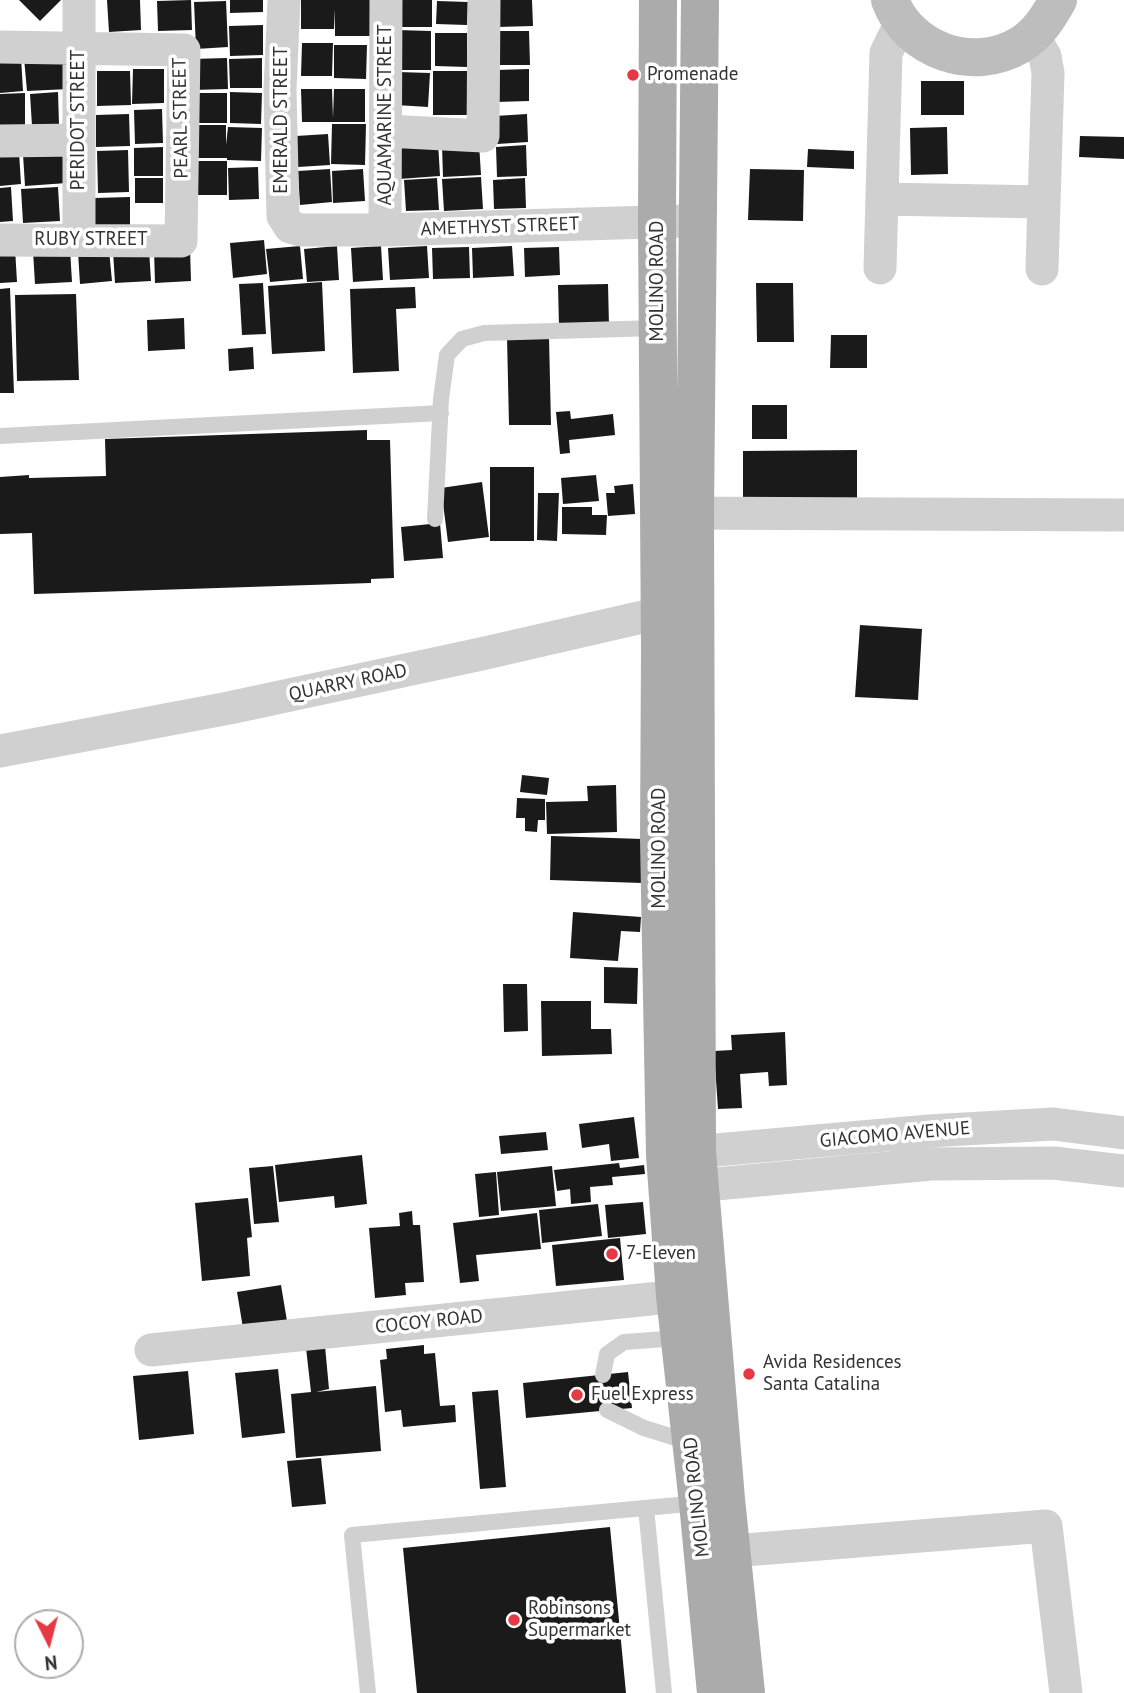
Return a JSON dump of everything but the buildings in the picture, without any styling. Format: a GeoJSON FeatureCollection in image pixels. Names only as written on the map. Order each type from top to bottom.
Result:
{"type":"FeatureCollection","features":[{"type":"Feature","properties":{"kind":"main road","name":"MOLINO ROAD"},"geometry":{"type":"LineString","coordinates":[[658,0],[658,328],[677,513]]}},
{"type":"Feature","properties":{"kind":"main road","name":"MOLINO ROAD"},"geometry":{"type":"LineString","coordinates":[[700,0],[699,221],[677,513],[682,1170],[691,1295],[717,1552],[716,1693]]}},
{"type":"Feature","properties":{"kind":"main road"},"geometry":{"type":"LineString","coordinates":[[895,11],[912,34],[925,44],[964,57],[989,56],[1004,52],[1033,36],[1058,0]]}},
{"type":"Feature","properties":{"kind":"main road","name":"MOLINO ROAD"},"geometry":{"type":"LineString","coordinates":[[691,1295],[680,1338],[691,1442],[712,1501]]}},
{"type":"Feature","properties":{"kind":"main road","name":"MOLINO ROAD"},"geometry":{"type":"LineString","coordinates":[[717,1552],[746,1693]]}},
{"type":"Feature","properties":{"kind":"street","name":"PERIDOT STREET"},"geometry":{"type":"LineString","coordinates":[[79,0],[79,240]]}},
{"type":"Feature","properties":{"kind":"street","name":"EMERALD STREET"},"geometry":{"type":"LineString","coordinates":[[284,0],[280,90],[283,216],[290,227],[301,230]]}},
{"type":"Feature","properties":{"kind":"street","name":"AQUAMARINE STREET"},"geometry":{"type":"LineString","coordinates":[[385,230],[386,0]]}},
{"type":"Feature","properties":{"kind":"street"},"geometry":{"type":"LineString","coordinates":[[386,131],[483,136],[484,0]]}},
{"type":"Feature","properties":{"kind":"street"},"geometry":{"type":"LineString","coordinates":[[880,268],[886,53],[895,11]]}},
{"type":"Feature","properties":{"kind":"street"},"geometry":{"type":"LineString","coordinates":[[1033,36],[1045,56],[1048,73],[1042,269]]}},
{"type":"Feature","properties":{"kind":"street","name":"PEARL STREET"},"geometry":{"type":"LineString","coordinates":[[0,47],[184,50],[181,240]]}},
{"type":"Feature","properties":{"kind":"street"},"geometry":{"type":"LineString","coordinates":[[0,141],[79,140]]}},
{"type":"Feature","properties":{"kind":"street"},"geometry":{"type":"LineString","coordinates":[[882,199],[1044,202]]}},
{"type":"Feature","properties":{"kind":"street","name":"AMETHYST STREET"},"geometry":{"type":"LineString","coordinates":[[301,230],[699,221]]}},
{"type":"Feature","properties":{"kind":"street","name":"RUBY STREET"},"geometry":{"type":"LineString","coordinates":[[0,240],[181,240]]}},
{"type":"Feature","properties":{"kind":"street"},"geometry":{"type":"LineString","coordinates":[[677,513],[1124,515]]}},
{"type":"Feature","properties":{"kind":"street","name":"QUARRY ROAD"},"geometry":{"type":"LineString","coordinates":[[0,751],[229,708],[677,613]]}},
{"type":"Feature","properties":{"kind":"street","name":"GIACOMO AVENUE"},"geometry":{"type":"LineString","coordinates":[[682,1170],[929,1131],[1053,1124],[1124,1133]]}},
{"type":"Feature","properties":{"kind":"street","name":"GIACOMO AVENUE"},"geometry":{"type":"LineString","coordinates":[[682,1170],[1054,1163],[1124,1171]]}},
{"type":"Feature","properties":{"kind":"street","name":"COCOY ROAD"},"geometry":{"type":"LineString","coordinates":[[151,1350],[691,1295]]}},
{"type":"Feature","properties":{"kind":"street"},"geometry":{"type":"LineString","coordinates":[[717,1552],[1046,1526],[1066,1693]]}},
{"type":"Feature","properties":{"kind":"lane"},"geometry":{"type":"LineString","coordinates":[[435,519],[447,355],[462,339],[484,332],[658,328]]}},
{"type":"Feature","properties":{"kind":"lane"},"geometry":{"type":"LineString","coordinates":[[0,436],[441,413]]}},
{"type":"Feature","properties":{"kind":"lane"},"geometry":{"type":"LineString","coordinates":[[603,1375],[607,1354],[624,1342],[680,1338]]}},
{"type":"Feature","properties":{"kind":"lane"},"geometry":{"type":"LineString","coordinates":[[607,1410],[644,1428],[691,1442]]}},
{"type":"Feature","properties":{"kind":"lane"},"geometry":{"type":"LineString","coordinates":[[368,1693],[352,1535],[712,1501]]}},
{"type":"Feature","properties":{"kind":"lane"},"geometry":{"type":"LineString","coordinates":[[646,1508],[664,1693]]}},
{"type":"Feature","properties":{"kind":"place","name":"Promenade"},"geometry":{"type":"Point","coordinates":[633,75]}},
{"type":"Feature","properties":{"kind":"place","name":"7-Eleven"},"geometry":{"type":"Point","coordinates":[612,1254]}},
{"type":"Feature","properties":{"kind":"place","name":"Avida Residences Santa Catalina"},"geometry":{"type":"Point","coordinates":[749,1374]}},
{"type":"Feature","properties":{"kind":"place","name":"Fuel Express"},"geometry":{"type":"Point","coordinates":[577,1395]}},
{"type":"Feature","properties":{"kind":"place","name":"Robinsons Supermarket"},"geometry":{"type":"Point","coordinates":[514,1620]}}]}
